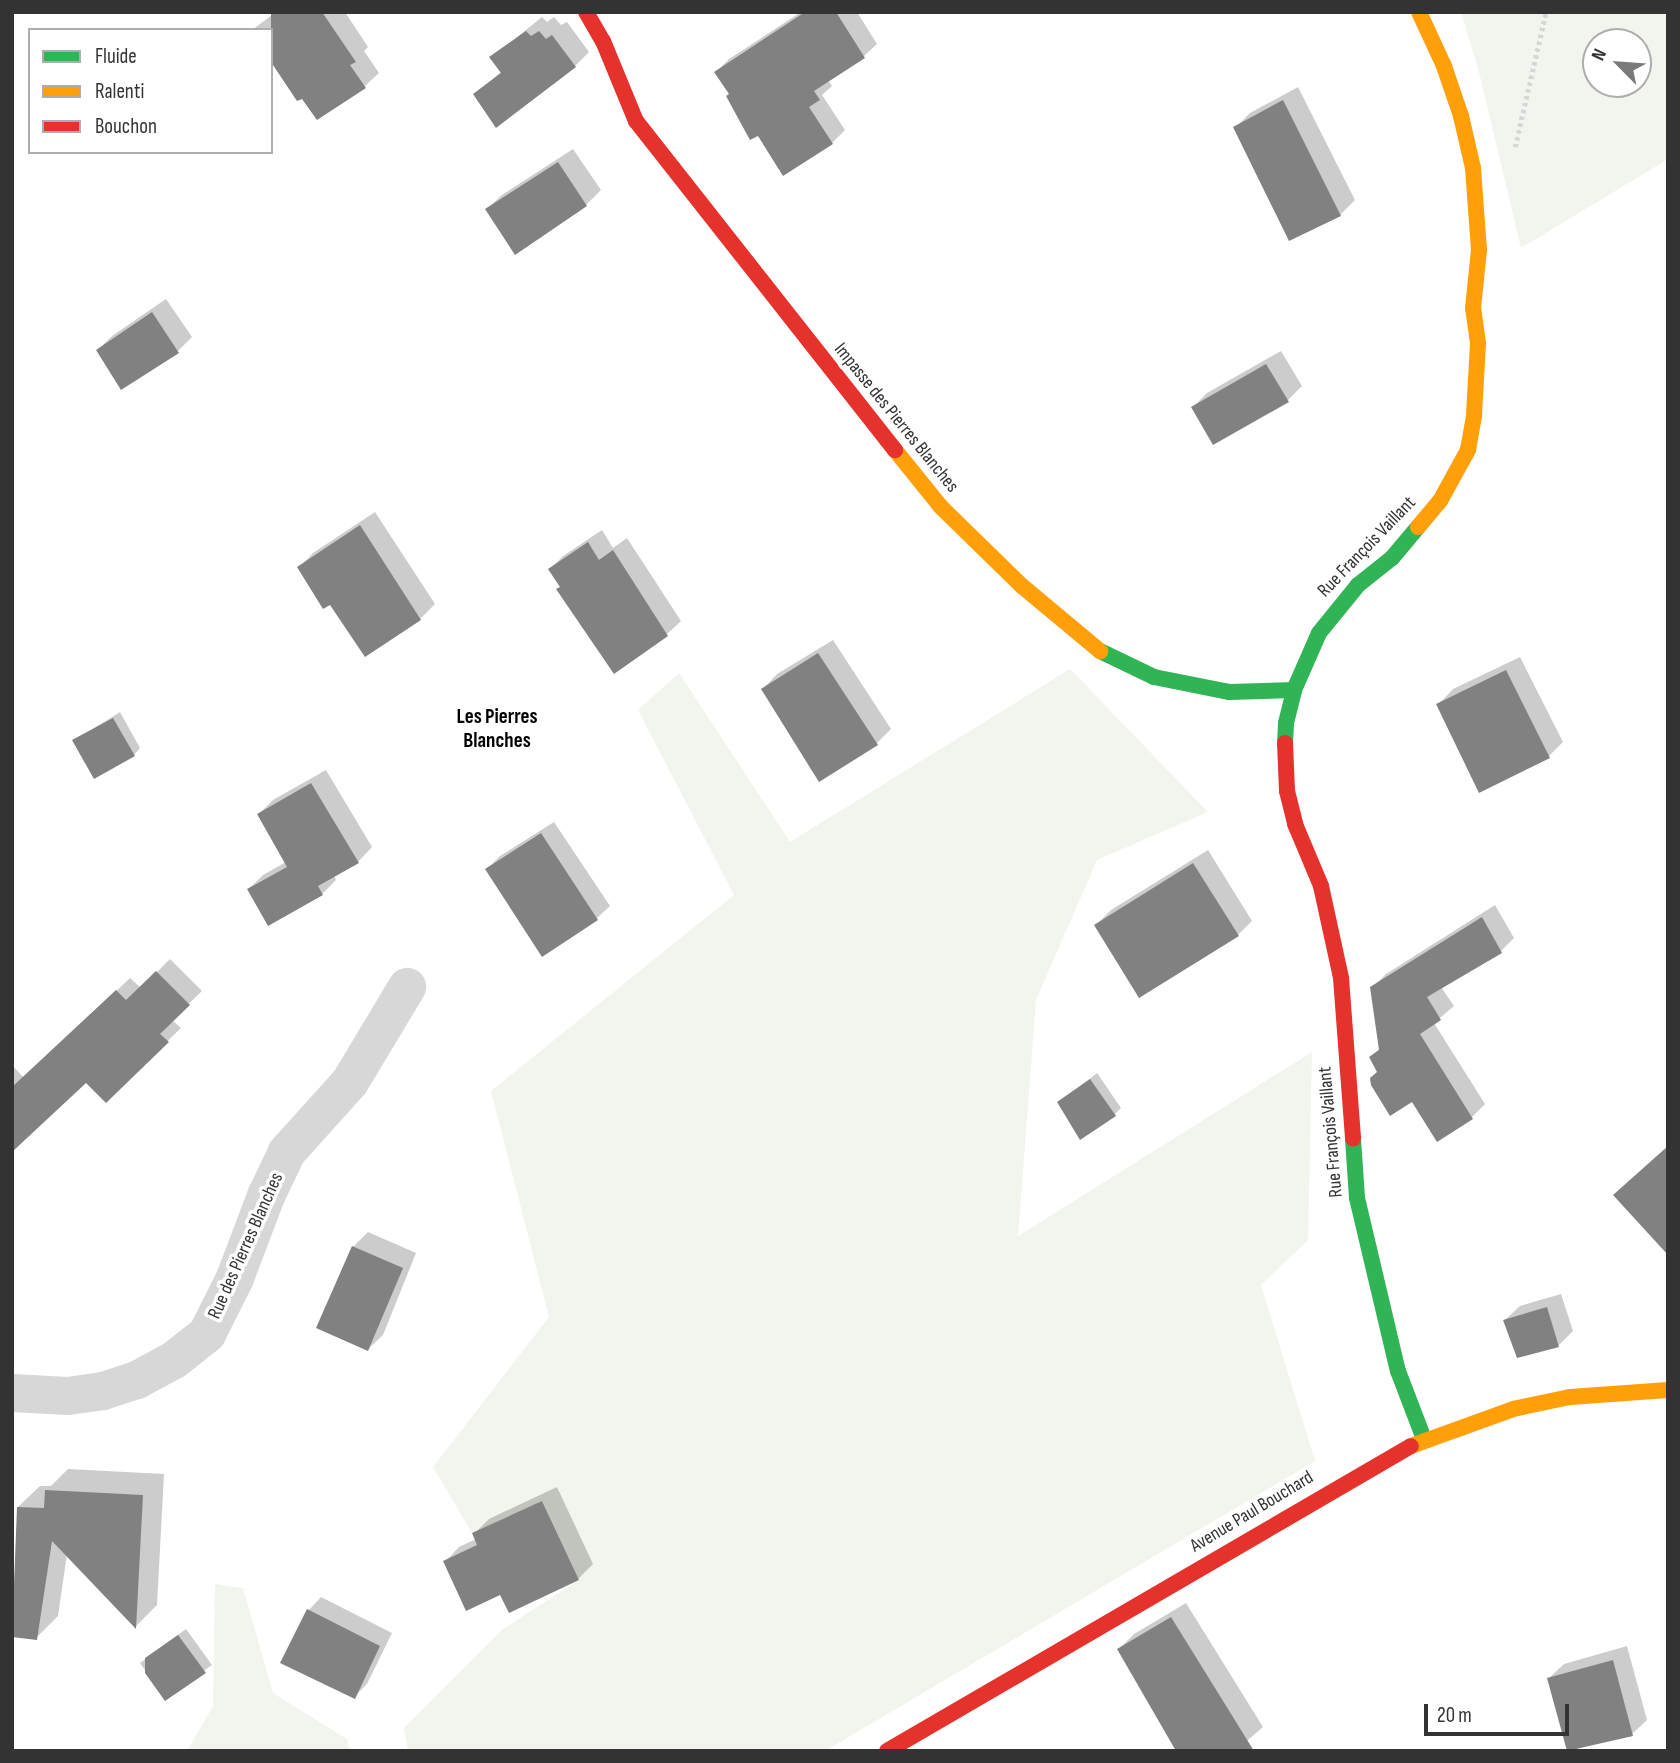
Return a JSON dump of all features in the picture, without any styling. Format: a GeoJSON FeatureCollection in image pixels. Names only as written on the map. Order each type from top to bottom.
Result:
{"type":"FeatureCollection","features":[{"type":"Feature","properties":{"kind":"street","name":"Impasse des Pierres Blanches"},"geometry":{"type":"LineString","coordinates":[[586,12],[603,41],[636,121],[822,362],[941,508],[1021,586],[1097,649],[1154,677],[1229,692],[1294,690]]}},
{"type":"Feature","properties":{"kind":"street","name":"Rue François Vaillant"},"geometry":{"type":"LineString","coordinates":[[1419,12],[1444,66],[1461,116],[1478,209],[1479,250],[1473,308],[1478,343],[1477,381],[1468,450],[1456,476],[1422,524],[1392,558],[1358,585],[1331,616],[1314,642],[1294,690],[1286,723],[1287,791],[1294,824],[1321,886],[1341,978],[1356,1198],[1398,1371],[1424,1439]]}},
{"type":"Feature","properties":{"kind":"street","name":"Rue des Pierres Blanches"},"geometry":{"type":"LineString","coordinates":[[12,1393],[68,1396],[103,1391],[137,1380],[174,1360],[207,1334],[235,1278],[266,1196],[287,1152],[350,1082],[407,988]]}},
{"type":"Feature","properties":{"kind":"street","name":"Avenue Paul Bouchard"},"geometry":{"type":"LineString","coordinates":[[887,1751],[1338,1486],[1424,1439],[1513,1409],[1570,1397],[1668,1390]]}},
{"type":"Feature","properties":{"kind":"path"},"geometry":{"type":"LineString","coordinates":[[1478,209],[1518,141],[1546,12]]}},
{"type":"Feature","properties":{"kind":"shaded area"},"geometry":{"type":"Polygon","coordinates":[[[1461,12],[1668,12],[1668,159],[1521,248],[1479,72],[1461,12]]]}},
{"type":"Feature","properties":{"kind":"shaded area"},"geometry":{"type":"Polygon","coordinates":[[[1070,669],[1208,812],[1097,860],[1036,1000],[1018,1236],[1312,1052],[1308,1240],[1261,1285],[1315,1461],[825,1751],[408,1751],[404,1728],[503,1629],[579,1580],[543,1501],[472,1533],[433,1467],[549,1317],[491,1091],[734,895],[638,710],[679,673],[790,842],[1070,669]]]}},
{"type":"Feature","properties":{"kind":"shaded area"},"geometry":{"type":"Polygon","coordinates":[[[215,1584],[243,1588],[273,1693],[347,1739],[350,1751],[187,1751],[213,1706],[215,1584]]]}},
{"type":"Feature","properties":{"kind":"building"},"geometry":{"type":"Polygon","coordinates":[[[271,12],[322,12],[356,62],[350,65],[366,88],[317,120],[302,99],[297,101],[273,65],[271,12]]]}},
{"type":"Feature","properties":{"kind":"building"},"geometry":{"type":"Polygon","coordinates":[[[805,12],[836,12],[865,58],[814,91],[820,100],[809,107],[833,144],[783,176],[758,136],[750,140],[726,96],[729,94],[714,72],[805,12]]]}},
{"type":"Feature","properties":{"kind":"building"},"geometry":{"type":"Polygon","coordinates":[[[526,31],[531,36],[539,31],[546,39],[552,35],[576,67],[496,128],[473,94],[501,73],[489,57],[526,31]]]}},
{"type":"Feature","properties":{"kind":"building"},"geometry":{"type":"Polygon","coordinates":[[[1283,100],[1341,216],[1289,241],[1233,127],[1283,100]]]}},
{"type":"Feature","properties":{"kind":"building"},"geometry":{"type":"Polygon","coordinates":[[[558,162],[587,206],[515,255],[485,209],[558,162]]]}},
{"type":"Feature","properties":{"kind":"building"},"geometry":{"type":"Polygon","coordinates":[[[152,312],[179,353],[121,390],[96,350],[152,312]]]}},
{"type":"Feature","properties":{"kind":"building"},"geometry":{"type":"Polygon","coordinates":[[[1266,364],[1289,402],[1213,445],[1191,407],[1266,364]]]}},
{"type":"Feature","properties":{"kind":"building"},"geometry":{"type":"Polygon","coordinates":[[[360,525],[421,620],[365,657],[330,605],[323,609],[297,567],[360,525]]]}},
{"type":"Feature","properties":{"kind":"building"},"geometry":{"type":"Polygon","coordinates":[[[588,542],[599,560],[613,550],[668,636],[614,674],[556,589],[560,587],[548,569],[588,542]]]}},
{"type":"Feature","properties":{"kind":"building"},"geometry":{"type":"Polygon","coordinates":[[[818,653],[878,745],[819,782],[761,689],[818,653]]]}},
{"type":"Feature","properties":{"kind":"building"},"geometry":{"type":"Polygon","coordinates":[[[1506,670],[1550,758],[1479,793],[1436,704],[1506,670]]]}},
{"type":"Feature","properties":{"kind":"building"},"geometry":{"type":"Polygon","coordinates":[[[113,718],[135,756],[94,779],[72,740],[113,718]]]}},
{"type":"Feature","properties":{"kind":"building"},"geometry":{"type":"Polygon","coordinates":[[[311,783],[359,863],[318,886],[323,895],[268,926],[247,889],[287,867],[257,814],[311,783]]]}},
{"type":"Feature","properties":{"kind":"building"},"geometry":{"type":"Polygon","coordinates":[[[541,833],[598,920],[542,957],[485,869],[541,833]]]}},
{"type":"Feature","properties":{"kind":"building"},"geometry":{"type":"Polygon","coordinates":[[[1193,863],[1239,936],[1139,998],[1094,925],[1193,863]]]}},
{"type":"Feature","properties":{"kind":"building"},"geometry":{"type":"Polygon","coordinates":[[[1482,917],[1502,953],[1427,997],[1441,1020],[1420,1034],[1473,1119],[1437,1142],[1412,1102],[1390,1116],[1371,1085],[1370,1078],[1377,1072],[1369,1057],[1379,1050],[1370,987],[1482,917]]]}},
{"type":"Feature","properties":{"kind":"building"},"geometry":{"type":"Polygon","coordinates":[[[156,971],[190,1005],[160,1034],[169,1042],[106,1103],[86,1083],[12,1152],[12,1087],[116,990],[126,1000],[156,971]]]}},
{"type":"Feature","properties":{"kind":"building"},"geometry":{"type":"Polygon","coordinates":[[[1090,1079],[1116,1116],[1080,1140],[1057,1102],[1090,1079]]]}},
{"type":"Feature","properties":{"kind":"building"},"geometry":{"type":"Polygon","coordinates":[[[1668,1146],[1668,1255],[1613,1195],[1668,1146]]]}},
{"type":"Feature","properties":{"kind":"building"},"geometry":{"type":"Polygon","coordinates":[[[352,1246],[403,1268],[368,1351],[316,1328],[352,1246]]]}},
{"type":"Feature","properties":{"kind":"building"},"geometry":{"type":"Polygon","coordinates":[[[1547,1307],[1559,1347],[1517,1358],[1503,1320],[1547,1307]]]}},
{"type":"Feature","properties":{"kind":"building"},"geometry":{"type":"Polygon","coordinates":[[[45,1490],[143,1495],[136,1629],[52,1541],[37,1640],[12,1637],[17,1507],[44,1508],[45,1490]]]}},
{"type":"Feature","properties":{"kind":"building"},"geometry":{"type":"Polygon","coordinates":[[[542,1501],[579,1580],[509,1613],[500,1595],[466,1611],[443,1561],[477,1545],[472,1533],[542,1501]]]}},
{"type":"Feature","properties":{"kind":"building"},"geometry":{"type":"Polygon","coordinates":[[[307,1609],[380,1646],[355,1699],[280,1663],[307,1609]]]}},
{"type":"Feature","properties":{"kind":"building"},"geometry":{"type":"Polygon","coordinates":[[[1171,1617],[1254,1751],[1176,1751],[1117,1649],[1171,1617]]]}},
{"type":"Feature","properties":{"kind":"building"},"geometry":{"type":"Polygon","coordinates":[[[178,1635],[206,1673],[165,1701],[145,1673],[145,1658],[178,1635]]]}},
{"type":"Feature","properties":{"kind":"building"},"geometry":{"type":"Polygon","coordinates":[[[1613,1660],[1633,1736],[1567,1751],[1547,1678],[1613,1660]]]}},
{"type":"Feature","properties":{"kind":"traffic: fast"},"geometry":{"type":"LineString","coordinates":[[1285,743],[1286,723],[1294,690],[1319,633],[1358,585],[1392,558],[1418,527]]}},
{"type":"Feature","properties":{"kind":"traffic: fast"},"geometry":{"type":"LineString","coordinates":[[1100,651],[1154,677],[1229,692],[1294,690]]}},
{"type":"Feature","properties":{"kind":"traffic: fast"},"geometry":{"type":"LineString","coordinates":[[1353,1139],[1357,1198],[1398,1371],[1424,1439]]}},
{"type":"Feature","properties":{"kind":"traffic: slow"},"geometry":{"type":"LineString","coordinates":[[1418,527],[1440,501],[1468,450],[1474,415],[1478,343],[1473,308],[1479,250],[1473,168],[1461,116],[1444,66],[1419,12]]}},
{"type":"Feature","properties":{"kind":"traffic: slow"},"geometry":{"type":"LineString","coordinates":[[895,450],[941,507],[1022,586],[1100,651]]}},
{"type":"Feature","properties":{"kind":"traffic: slow"},"geometry":{"type":"LineString","coordinates":[[1411,1446],[1513,1409],[1570,1397],[1668,1390]]}},
{"type":"Feature","properties":{"kind":"traffic: jam"},"geometry":{"type":"LineString","coordinates":[[586,12],[603,41],[636,121],[895,450]]}},
{"type":"Feature","properties":{"kind":"traffic: jam"},"geometry":{"type":"LineString","coordinates":[[1285,743],[1287,791],[1295,824],[1321,886],[1341,978],[1353,1139]]}},
{"type":"Feature","properties":{"kind":"traffic: jam"},"geometry":{"type":"LineString","coordinates":[[887,1751],[1411,1446]]}},
{"type":"Feature","properties":{"kind":"district","name":"Les Pierres Blanches"},"geometry":{"type":"Point","coordinates":[497,729]}}]}
